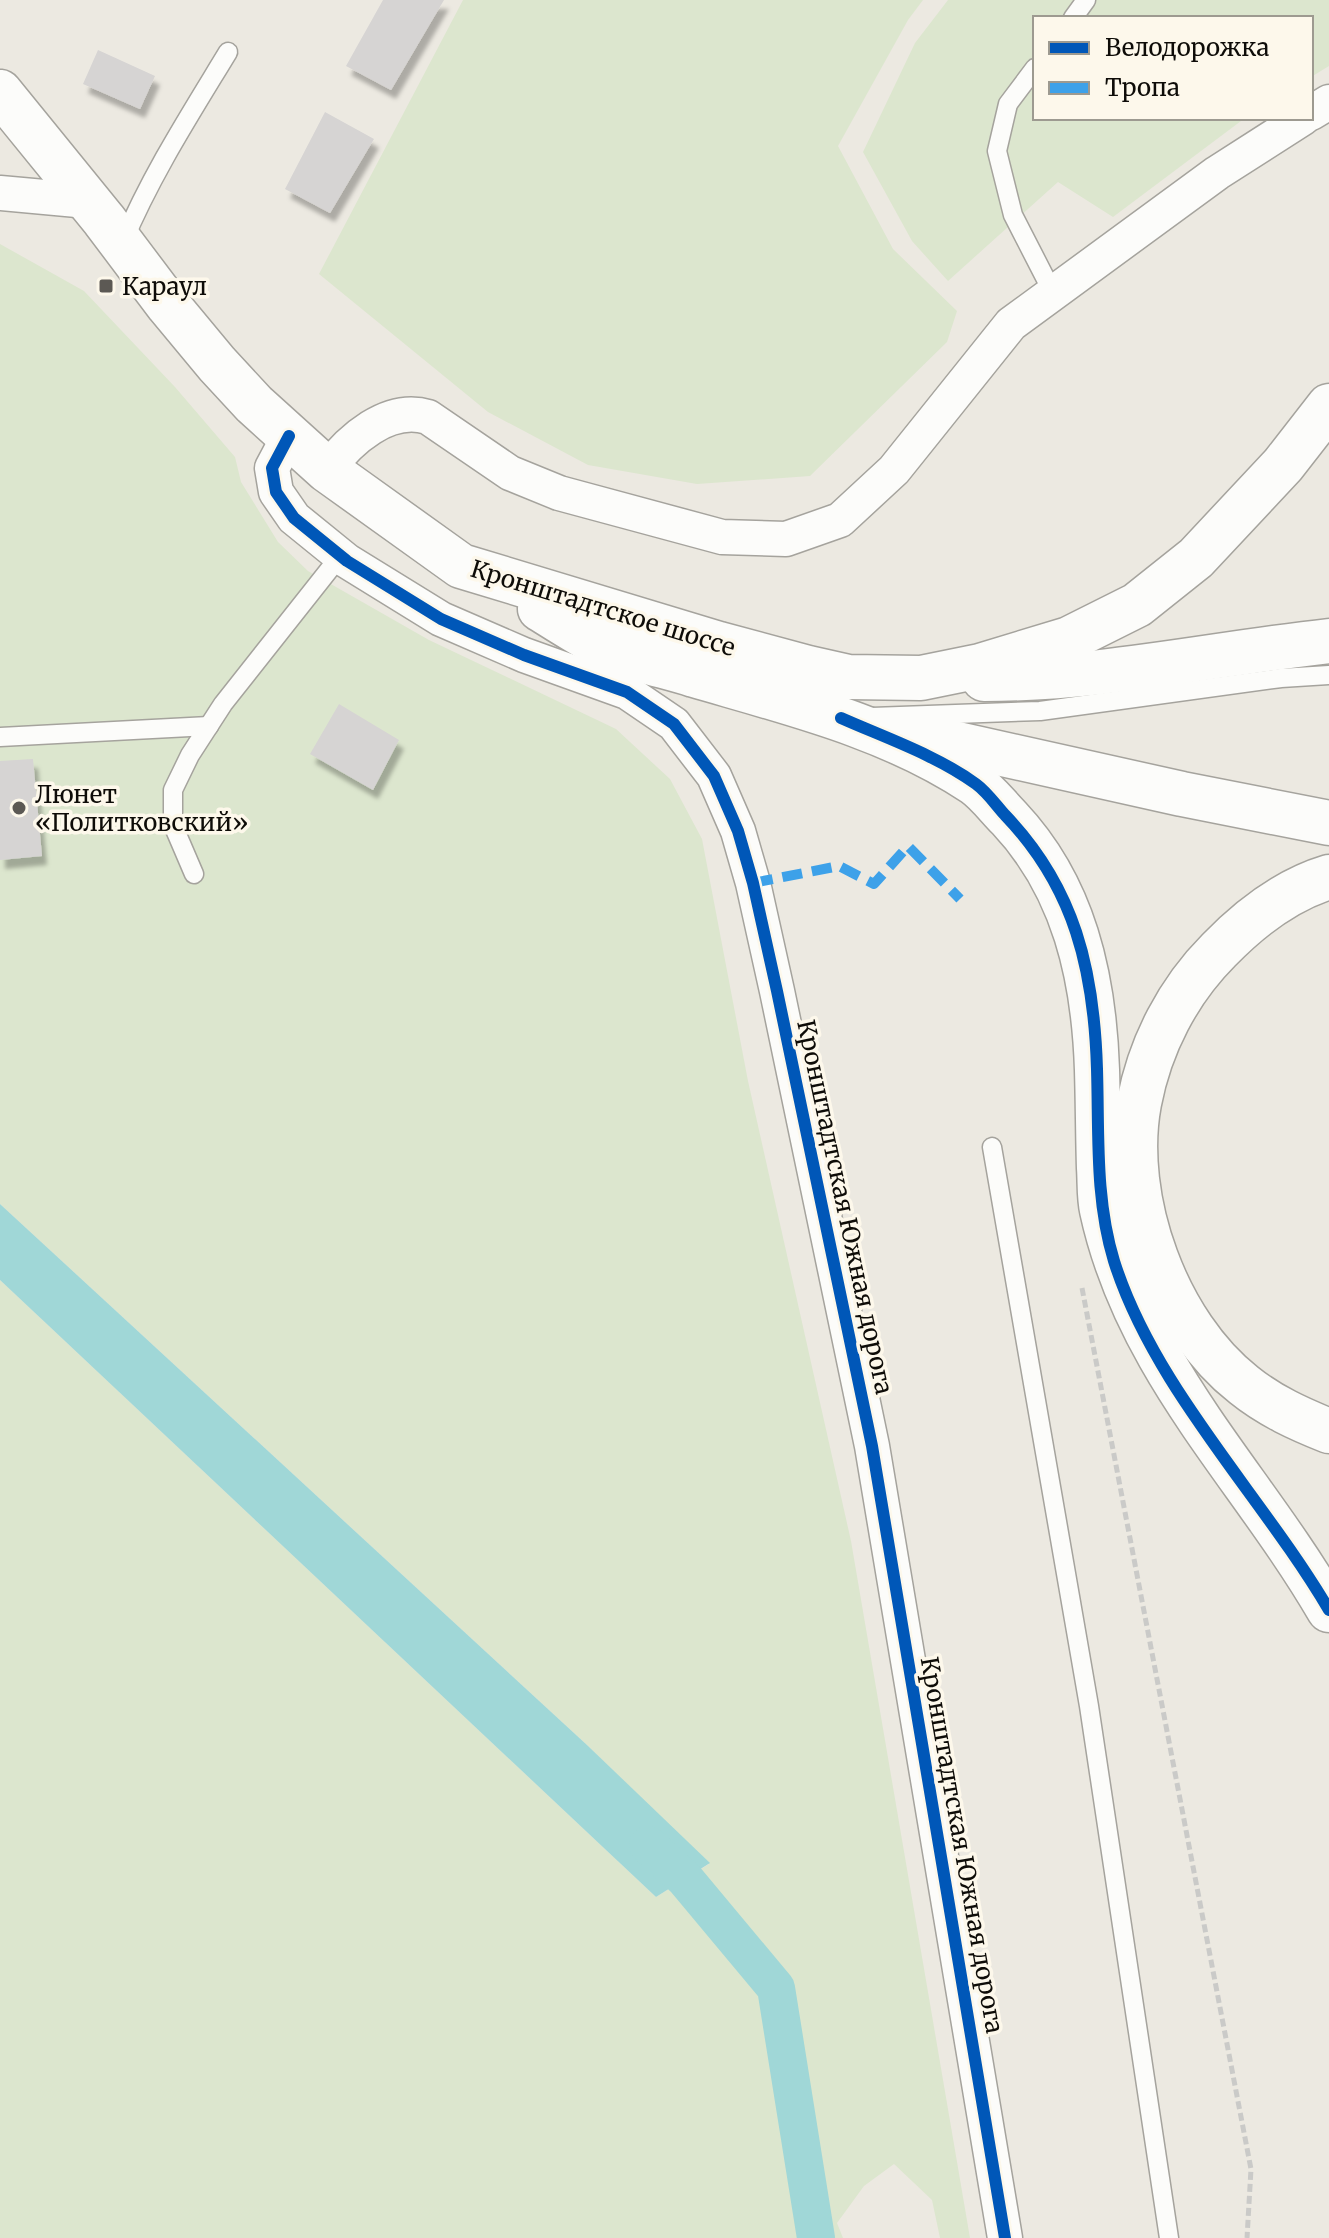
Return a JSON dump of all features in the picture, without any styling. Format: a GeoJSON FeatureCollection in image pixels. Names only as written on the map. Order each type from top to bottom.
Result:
{"type":"FeatureCollection","features":[{"type":"Feature","properties":{"kind":"street","name":"Кронштадтское шоссе"},"geometry":{"type":"LineString","coordinates":[[0,92],[217,364],[327,470],[461,566],[848,677],[1039,679],[1138,670],[1329,641]]}},
{"type":"Feature","properties":{"kind":"street"},"geometry":{"type":"LineString","coordinates":[[327,470],[339,454],[371,427],[399,415],[414,413],[428,417],[510,473],[559,493],[722,537],[786,539],[840,520],[894,470],[1011,324],[1217,173],[1300,120]]}},
{"type":"Feature","properties":{"kind":"street"},"geometry":{"type":"LineString","coordinates":[[0,193],[88,201]]}},
{"type":"Feature","properties":{"kind":"street"},"geometry":{"type":"LineString","coordinates":[[900,679],[980,666],[1069,639],[1137,605],[1196,558],[1283,465],[1329,406]]}},
{"type":"Feature","properties":{"kind":"street","name":"Кронштадтская Южная дорога"},"geometry":{"type":"LineString","coordinates":[[289,436],[272,468],[276,492],[294,518],[340,556],[441,619],[524,655],[627,692],[674,724],[714,776],[738,831],[777,991],[872,1446],[1005,2238]]}},
{"type":"Feature","properties":{"kind":"street"},"geometry":{"type":"LineString","coordinates":[[461,566],[618,652],[841,718],[1182,794],[1329,823]]}},
{"type":"Feature","properties":{"kind":"street"},"geometry":{"type":"LineString","coordinates":[[841,718],[937,761],[978,786],[1031,842],[1057,884],[1075,927],[1089,981],[1097,1066],[1101,1205],[1114,1261],[1153,1348],[1193,1411],[1308,1574],[1329,1610]]}},
{"type":"Feature","properties":{"kind":"street"},"geometry":{"type":"LineString","coordinates":[[1329,877],[1290,893],[1269,907],[1236,933],[1200,969],[1182,994],[1161,1034],[1147,1071],[1139,1105],[1137,1139],[1138,1183],[1145,1230],[1180,1313],[1241,1383],[1292,1416],[1329,1431]]}},
{"type":"Feature","properties":{"kind":"lane"},"geometry":{"type":"LineString","coordinates":[[122,245],[134,216],[180,131],[228,52]]}},
{"type":"Feature","properties":{"kind":"lane"},"geometry":{"type":"LineString","coordinates":[[1033,71],[1008,104],[997,151],[1013,215],[1053,293]]}},
{"type":"Feature","properties":{"kind":"lane"},"geometry":{"type":"LineString","coordinates":[[194,874],[173,825],[173,790],[209,726],[340,556]]}},
{"type":"Feature","properties":{"kind":"lane"},"geometry":{"type":"LineString","coordinates":[[841,718],[1040,711],[1281,678],[1329,675]]}},
{"type":"Feature","properties":{"kind":"lane"},"geometry":{"type":"LineString","coordinates":[[0,737],[209,726]]}},
{"type":"Feature","properties":{"kind":"lane"},"geometry":{"type":"LineString","coordinates":[[992,1147],[1089,1706],[1169,2238]]}},
{"type":"Feature","properties":{"kind":"path"},"geometry":{"type":"LineString","coordinates":[[1081,1283],[1251,2169],[1247,2238]]}},
{"type":"Feature","properties":{"kind":"green space"},"geometry":{"type":"Polygon","coordinates":[[[463,0],[923,0],[908,20],[838,146],[893,249],[957,311],[947,342],[810,476],[697,484],[588,465],[488,412],[319,274],[463,0]]]}},
{"type":"Feature","properties":{"kind":"green space"},"geometry":{"type":"Polygon","coordinates":[[[948,0],[1329,0],[1329,66],[1313,76],[1313,16],[1033,16],[1033,120],[1242,120],[1113,217],[1058,182],[948,281],[912,241],[863,152],[915,43],[948,0]]]}},
{"type":"Feature","properties":{"kind":"green space"},"geometry":{"type":"Polygon","coordinates":[[[0,244],[84,291],[175,387],[235,457],[241,482],[278,542],[308,571],[429,640],[616,729],[670,779],[702,839],[748,1081],[851,1541],[970,2238],[940,2238],[932,2200],[894,2164],[864,2186],[837,2223],[843,2238],[0,2238],[0,1280],[656,1897],[709,1864],[587,1745],[0,1204],[0,244]]]}},
{"type":"Feature","properties":{"kind":"water"},"geometry":{"type":"Polygon","coordinates":[[[0,1204],[587,1745],[710,1863],[656,1897],[0,1280],[0,1204]]]}},
{"type":"Feature","properties":{"kind":"building"},"geometry":{"type":"Polygon","coordinates":[[[383,0],[444,0],[391,90],[346,66],[383,0]]]}},
{"type":"Feature","properties":{"kind":"building"},"geometry":{"type":"Polygon","coordinates":[[[98,50],[155,76],[140,109],[83,84],[98,50]]]}},
{"type":"Feature","properties":{"kind":"building"},"geometry":{"type":"Polygon","coordinates":[[[325,112],[374,139],[330,213],[285,189],[325,112]]]}},
{"type":"Feature","properties":{"kind":"building"},"geometry":{"type":"Polygon","coordinates":[[[339,704],[399,740],[373,790],[310,754],[339,704]]]}},
{"type":"Feature","properties":{"kind":"building","name":"Люнет «Политковский»"},"geometry":{"type":"Polygon","coordinates":[[[33,759],[42,856],[0,860],[0,761],[33,759]]]}},
{"type":"Feature","properties":{"kind":"waterway"},"geometry":{"type":"LineString","coordinates":[[648,1845],[685,1879],[776,1988],[816,2238]]}},
{"type":"Feature","properties":{"kind":"marked path"},"geometry":{"type":"LineString","coordinates":[[753,883],[839,866],[874,884],[908,846],[960,899]]}},
{"type":"Feature","properties":{"kind":"cycle path"},"geometry":{"type":"LineString","coordinates":[[289,436],[272,468],[276,492],[294,518],[347,561],[441,619],[524,655],[627,692],[674,724],[714,776],[738,831],[777,991],[872,1446],[1005,2238]]}},
{"type":"Feature","properties":{"kind":"cycle path"},"geometry":{"type":"LineString","coordinates":[[841,718],[928,756],[976,784],[1029,843],[1064,901],[1085,964],[1091,998],[1101,1190],[1114,1261],[1132,1308],[1182,1397],[1329,1610]]}},
{"type":"Feature","properties":{"kind":"place","name":"Караул"},"geometry":{"type":"Point","coordinates":[106,286]}},
{"type":"Feature","properties":{"kind":"place","name":"Люнет «Политковский»"},"geometry":{"type":"Point","coordinates":[19,808]}}]}
